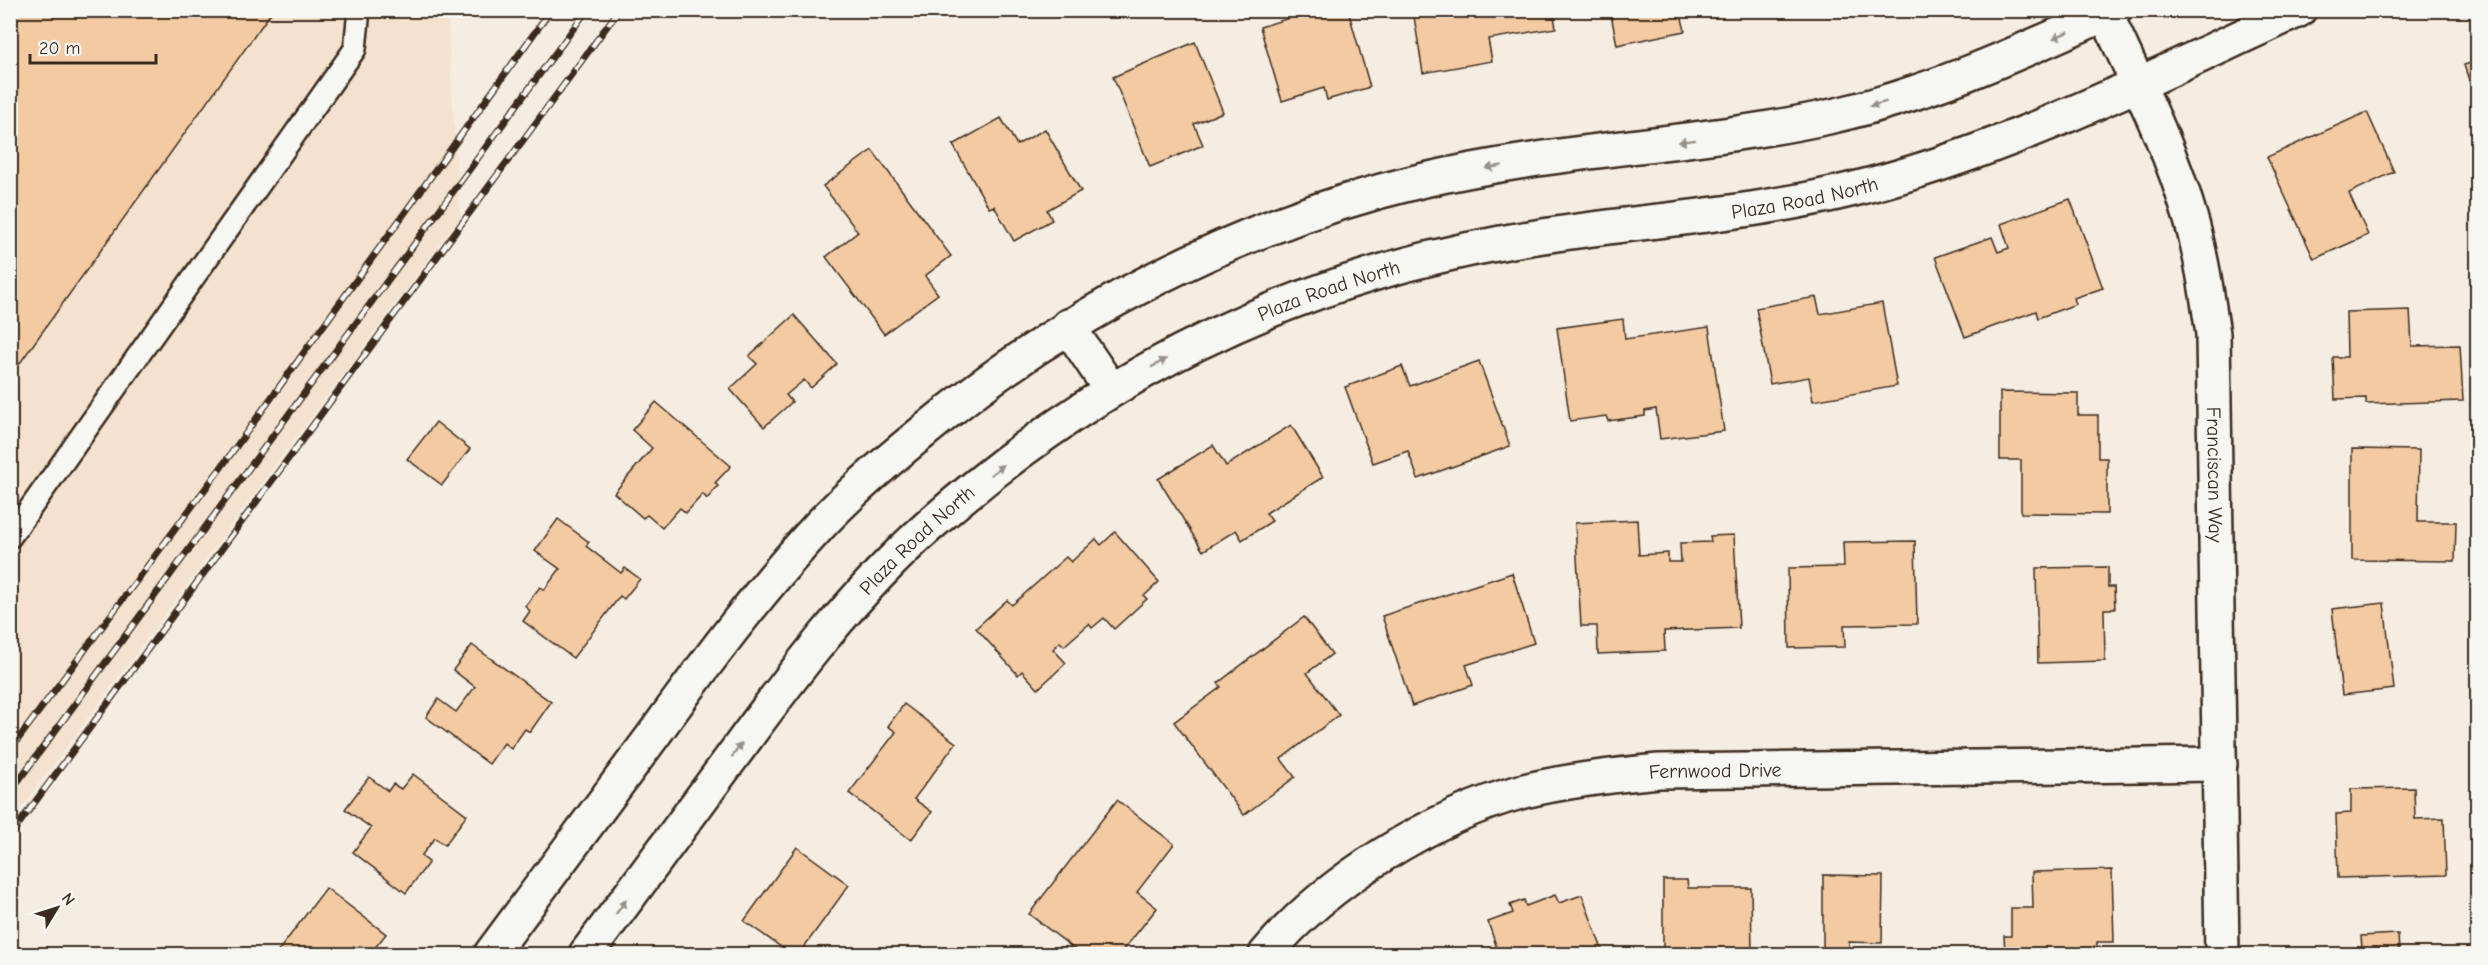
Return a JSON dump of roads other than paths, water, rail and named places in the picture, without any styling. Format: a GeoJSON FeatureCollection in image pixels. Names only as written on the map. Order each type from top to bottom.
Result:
{"type":"FeatureCollection","features":[{"type":"Feature","properties":{"kind":"street","name":"Plaza Road North"},"geometry":{"type":"LineString","coordinates":[[586,954],[780,691],[877,575],[930,525],[986,478],[1046,432],[1111,390],[1236,324],[1301,296],[1365,275],[1437,256],[1501,243],[1707,215],[1849,190],[1930,168],[2003,142],[2299,10]]}},
{"type":"Feature","properties":{"kind":"street","name":"Franciscan Way"},"geometry":{"type":"LineString","coordinates":[[2110,12],[2137,84],[2167,149],[2189,212],[2204,275],[2213,334],[2222,954]]}},
{"type":"Feature","properties":{"kind":"street"},"geometry":{"type":"LineString","coordinates":[[491,954],[720,644],[822,523],[879,468],[939,419],[1002,370],[1068,326],[1136,288],[1204,255],[1275,225],[1343,203],[1419,181],[1488,168],[1558,156],[1696,140],[1831,116],[1907,96],[1976,72],[2110,12]]}},
{"type":"Feature","properties":{"kind":"street"},"geometry":{"type":"LineString","coordinates":[[1068,326],[1111,390]]}},
{"type":"Feature","properties":{"kind":"street","name":"Fernwood Drive"},"geometry":{"type":"LineString","coordinates":[[1266,954],[1285,931],[1336,887],[1393,848],[1456,816],[1522,792],[1588,778],[1659,771],[2220,764]]}},
{"type":"Feature","properties":{"kind":"lane"},"geometry":{"type":"LineString","coordinates":[[10,537],[355,49],[359,10]]}},
{"type":"Feature","properties":{"kind":"railway"},"geometry":{"type":"LineString","coordinates":[[10,750],[220,469],[551,10]]}},
{"type":"Feature","properties":{"kind":"railway"},"geometry":{"type":"LineString","coordinates":[[10,792],[587,10]]}},
{"type":"Feature","properties":{"kind":"railway"},"geometry":{"type":"LineString","coordinates":[[10,836],[619,10]]}}]}
